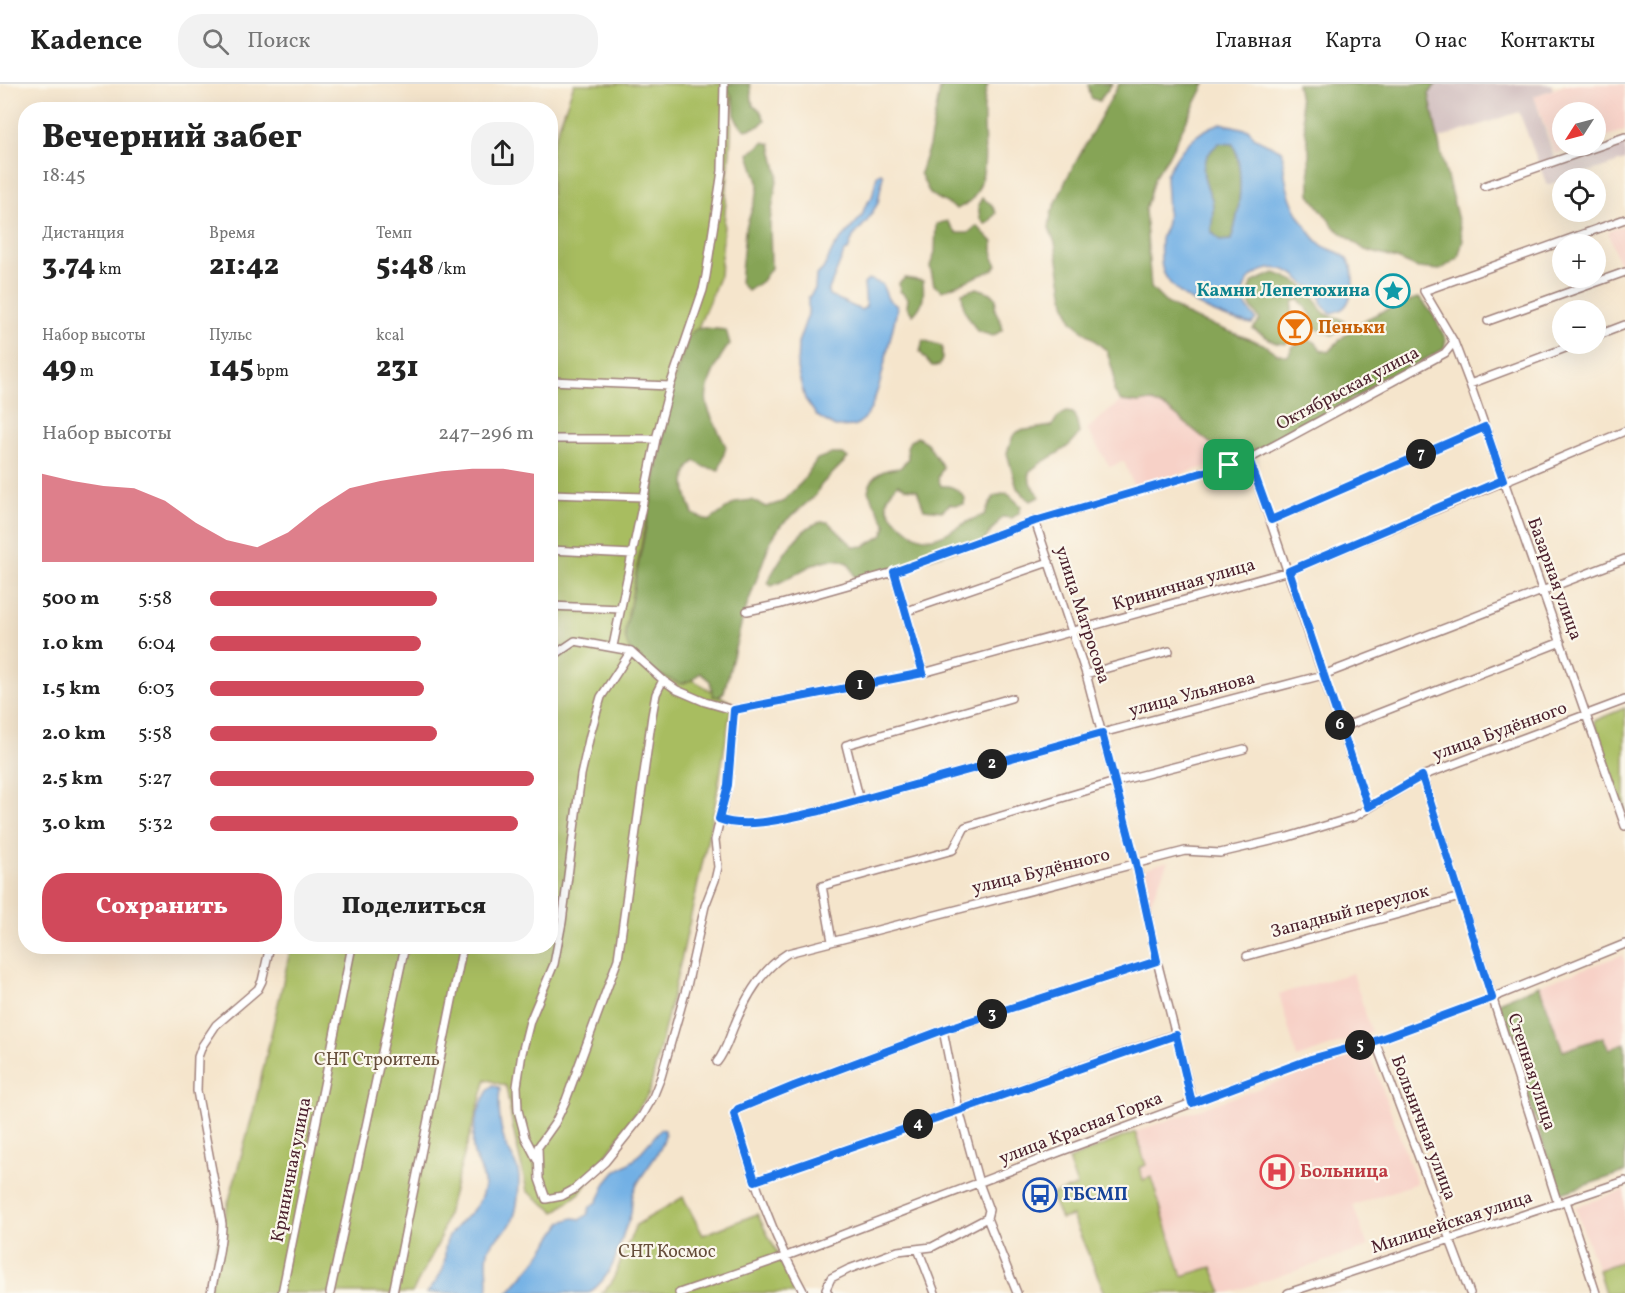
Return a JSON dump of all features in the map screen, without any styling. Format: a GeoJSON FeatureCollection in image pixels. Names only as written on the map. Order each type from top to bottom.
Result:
{"type":"FeatureCollection","features":[{"type":"Feature","properties":{"kind":"street"},"geometry":{"type":"LineString","coordinates":[[614,646],[656,439],[670,386],[706,276],[722,171],[723,84]]}},
{"type":"Feature","properties":{"kind":"street"},"geometry":{"type":"LineString","coordinates":[[1484,186],[1625,136]]}},
{"type":"Feature","properties":{"kind":"street"},"geometry":{"type":"LineString","coordinates":[[1454,342],[1424,291],[1625,219]]}},
{"type":"Feature","properties":{"kind":"street"},"geometry":{"type":"LineString","coordinates":[[1488,321],[1625,272]]}},
{"type":"Feature","properties":{"kind":"street"},"geometry":{"type":"LineString","coordinates":[[1606,332],[1625,325]]}},
{"type":"Feature","properties":{"kind":"street","name":"Базарная улица"},"geometry":{"type":"LineString","coordinates":[[1454,342],[1625,826]]}},
{"type":"Feature","properties":{"kind":"street","name":"Октябрьская улица"},"geometry":{"type":"LineString","coordinates":[[747,611],[781,604],[894,572],[1035,521],[1249,459],[1435,359],[1445,353],[1454,342]]}},
{"type":"Feature","properties":{"kind":"street"},"geometry":{"type":"LineString","coordinates":[[1470,384],[1552,353]]}},
{"type":"Feature","properties":{"kind":"street"},"geometry":{"type":"LineString","coordinates":[[558,381],[670,386]]}},
{"type":"Feature","properties":{"kind":"street"},"geometry":{"type":"LineString","coordinates":[[1271,520],[1485,427]]}},
{"type":"Feature","properties":{"kind":"street","name":"Криничная улица"},"geometry":{"type":"LineString","coordinates":[[734,710],[923,673],[1289,571],[1625,431]]}},
{"type":"Feature","properties":{"kind":"street"},"geometry":{"type":"LineString","coordinates":[[558,439],[656,439]]}},
{"type":"Feature","properties":{"kind":"street"},"geometry":{"type":"LineString","coordinates":[[1249,459],[1368,807]]}},
{"type":"Feature","properties":{"kind":"street"},"geometry":{"type":"LineString","coordinates":[[558,494],[644,497]]}},
{"type":"Feature","properties":{"kind":"street","name":"улица Матросова"},"geometry":{"type":"LineString","coordinates":[[1035,521],[1086,674],[1102,733],[1136,863],[1157,961],[1192,1103]]}},
{"type":"Feature","properties":{"kind":"street"},"geometry":{"type":"LineString","coordinates":[[558,550],[633,554]]}},
{"type":"Feature","properties":{"kind":"street","name":"улица Ульянова"},"geometry":{"type":"LineString","coordinates":[[719,819],[735,824],[782,819],[860,801],[1102,733],[1323,675],[1625,559]]}},
{"type":"Feature","properties":{"kind":"street"},"geometry":{"type":"LineString","coordinates":[[907,611],[1049,562]]}},
{"type":"Feature","properties":{"kind":"street"},"geometry":{"type":"LineString","coordinates":[[894,572],[923,673]]}},
{"type":"Feature","properties":{"kind":"street"},"geometry":{"type":"LineString","coordinates":[[558,606],[621,609]]}},
{"type":"Feature","properties":{"kind":"street"},"geometry":{"type":"LineString","coordinates":[[558,653],[575,641],[614,646],[632,651],[663,680],[688,695],[734,710],[728,785],[715,840],[718,867],[705,906],[675,1032],[653,1097],[642,1116],[618,1147],[581,1185],[554,1199],[546,1199],[539,1179],[538,1147],[540,1141],[555,1123],[566,1100],[618,959],[650,728],[656,694],[663,680]]}},
{"type":"Feature","properties":{"kind":"street"},"geometry":{"type":"LineString","coordinates":[[1341,728],[1561,642]]}},
{"type":"Feature","properties":{"kind":"street"},"geometry":{"type":"LineString","coordinates":[[558,943],[581,775],[590,735],[601,697],[632,651]]}},
{"type":"Feature","properties":{"kind":"street"},"geometry":{"type":"LineString","coordinates":[[1086,674],[1169,651]]}},
{"type":"Feature","properties":{"kind":"street"},"geometry":{"type":"LineString","coordinates":[[860,801],[846,745],[1011,698]]}},
{"type":"Feature","properties":{"kind":"street","name":"улица Будённого"},"geometry":{"type":"LineString","coordinates":[[717,1062],[724,1054],[747,998],[775,961],[788,953],[1185,851],[1221,853],[1276,840],[1354,817],[1422,776],[1625,700]]}},
{"type":"Feature","properties":{"kind":"street"},"geometry":{"type":"LineString","coordinates":[[832,940],[822,886],[953,850],[965,827],[1115,782],[1244,749]]}},
{"type":"Feature","properties":{"kind":"street","name":"Степная улица"},"geometry":{"type":"LineString","coordinates":[[1422,776],[1558,1204]]}},
{"type":"Feature","properties":{"kind":"street","name":"Западный переулок"},"geometry":{"type":"LineString","coordinates":[[1247,956],[1460,897]]}},
{"type":"Feature","properties":{"kind":"street","name":"улица Красная Горка"},"geometry":{"type":"LineString","coordinates":[[679,1293],[784,1257],[1311,1059],[1375,1041],[1492,998],[1625,945]]}},
{"type":"Feature","properties":{"kind":"street"},"geometry":{"type":"LineString","coordinates":[[211,1293],[222,1244],[222,1224],[197,1091],[198,1057],[201,1046],[216,1025],[258,989],[268,954]]}},
{"type":"Feature","properties":{"kind":"street","name":"Криничная улица"},"geometry":{"type":"LineString","coordinates":[[282,1293],[350,954]]}},
{"type":"Feature","properties":{"kind":"street"},"geometry":{"type":"LineString","coordinates":[[330,1293],[403,954]]}},
{"type":"Feature","properties":{"kind":"street"},"geometry":{"type":"LineString","coordinates":[[393,1293],[461,954]]}},
{"type":"Feature","properties":{"kind":"street"},"geometry":{"type":"LineString","coordinates":[[537,1160],[525,1137],[518,1110],[517,1086],[530,1021],[554,964],[556,954]]}},
{"type":"Feature","properties":{"kind":"street"},"geometry":{"type":"LineString","coordinates":[[804,1293],[784,1257],[755,1181],[734,1114],[750,1103],[943,1030],[1157,961]]}},
{"type":"Feature","properties":{"kind":"street"},"geometry":{"type":"LineString","coordinates":[[943,1030],[959,1110],[979,1184],[989,1210],[987,1218],[1017,1293]]}},
{"type":"Feature","properties":{"kind":"street"},"geometry":{"type":"LineString","coordinates":[[755,1181],[1176,1035]]}},
{"type":"Feature","properties":{"kind":"street","name":"Больничная улица"},"geometry":{"type":"LineString","coordinates":[[1375,1041],[1470,1293]]}},
{"type":"Feature","properties":{"kind":"street","name":"Милицейская улица"},"geometry":{"type":"LineString","coordinates":[[1288,1293],[1625,1181]]}},
{"type":"Feature","properties":{"kind":"street"},"geometry":{"type":"LineString","coordinates":[[1566,1202],[1596,1293]]}},
{"type":"Feature","properties":{"kind":"street"},"geometry":{"type":"LineString","coordinates":[[827,1291],[831,1278],[849,1269],[898,1251],[932,1247],[987,1218]]}},
{"type":"Feature","properties":{"kind":"street"},"geometry":{"type":"LineString","coordinates":[[918,1249],[935,1293]]}},
{"type":"Feature","properties":{"kind":"shaded area"},"geometry":{"type":"Polygon","coordinates":[[[1436,84],[1551,84],[1553,89],[1534,96],[1556,163],[1577,156],[1606,156],[1606,146],[1625,140],[1625,160],[1600,168],[1552,168],[1552,183],[1547,185],[1519,112],[1438,139],[1429,94],[1436,84]]]}},
{"type":"Feature","properties":{"kind":"shaded area"},"geometry":{"type":"Polygon","coordinates":[[[1568,84],[1625,84],[1625,130],[1606,137],[1606,102],[1552,102],[1552,146],[1534,96],[1568,84]]]}},
{"type":"Feature","properties":{"kind":"shaded area"},"geometry":{"type":"Polygon","coordinates":[[[1625,225],[1625,267],[1621,269],[1608,231],[1625,225]]]}},
{"type":"Feature","properties":{"kind":"shaded area"},"geometry":{"type":"Polygon","coordinates":[[[1121,401],[1138,403],[1151,401],[1169,410],[1231,460],[1134,487],[1124,461],[1110,467],[1087,429],[1121,401]]]}},
{"type":"Feature","properties":{"kind":"shaded area"},"geometry":{"type":"Polygon","coordinates":[[[1168,861],[1148,909],[1142,870],[1168,861]]]}},
{"type":"Feature","properties":{"kind":"shaded area"},"geometry":{"type":"Polygon","coordinates":[[[1622,955],[1625,963],[1625,1043],[1608,1049],[1603,1038],[1563,1051],[1539,985],[1622,955]]]}},
{"type":"Feature","properties":{"kind":"shaded area"},"geometry":{"type":"Polygon","coordinates":[[[1353,973],[1371,1032],[1297,1058],[1279,994],[1353,973]]]}},
{"type":"Feature","properties":{"kind":"shaded area","name":"Больница"},"geometry":{"type":"Polygon","coordinates":[[[1368,1050],[1417,1183],[1353,1205],[1368,1247],[1228,1293],[1222,1293],[1212,1267],[1182,1277],[1151,1178],[1143,1180],[1139,1167],[1146,1165],[1135,1132],[1368,1050]]]}},
{"type":"Feature","properties":{"kind":"shaded area"},"geometry":{"type":"Polygon","coordinates":[[[1625,1190],[1625,1260],[1598,1270],[1575,1207],[1625,1190]]]}},
{"type":"Feature","properties":{"kind":"green space","name":"СНТ Строитель"},"geometry":{"type":"Polygon","coordinates":[[[574,84],[732,84],[731,137],[720,275],[669,397],[625,631],[626,641],[732,703],[715,805],[649,1093],[581,1192],[555,1212],[527,1191],[506,1086],[486,1079],[439,1242],[412,1293],[209,1293],[215,1251],[253,1113],[289,954],[558,954],[558,129],[574,84]]]}},
{"type":"Feature","properties":{"kind":"green space"},"geometry":{"type":"Polygon","coordinates":[[[726,84],[750,84],[753,106],[760,110],[765,120],[759,126],[746,130],[737,121],[733,98],[726,84]]]}},
{"type":"Feature","properties":{"kind":"green space"},"geometry":{"type":"Polygon","coordinates":[[[941,84],[988,84],[984,112],[985,157],[980,186],[968,203],[957,209],[930,194],[920,173],[929,146],[941,84]]]}},
{"type":"Feature","properties":{"kind":"green space"},"geometry":{"type":"Polygon","coordinates":[[[1088,84],[1112,84],[1099,101],[1091,98],[1088,84]]]}},
{"type":"Feature","properties":{"kind":"green space"},"geometry":{"type":"Polygon","coordinates":[[[1119,84],[1205,84],[1168,157],[1155,176],[1145,210],[1151,288],[1165,302],[1193,318],[1263,344],[1276,353],[1288,356],[1293,346],[1310,340],[1316,343],[1321,350],[1328,352],[1362,322],[1379,313],[1420,298],[1434,316],[1446,340],[1444,349],[1294,431],[1241,458],[1231,460],[1169,410],[1151,401],[1138,403],[1121,401],[1114,391],[1114,375],[1107,351],[1072,321],[1065,303],[1055,243],[1049,228],[1051,214],[1067,178],[1119,84]]]}},
{"type":"Feature","properties":{"kind":"green space"},"geometry":{"type":"Polygon","coordinates":[[[1297,84],[1436,84],[1429,94],[1463,240],[1458,258],[1440,270],[1418,268],[1365,250],[1334,227],[1310,195],[1309,150],[1297,84]]]}},
{"type":"Feature","properties":{"kind":"green space"},"geometry":{"type":"Polygon","coordinates":[[[764,142],[771,144],[778,174],[770,222],[771,268],[762,281],[748,291],[740,283],[745,231],[758,190],[758,182],[749,154],[764,142]]]}},
{"type":"Feature","properties":{"kind":"green space"},"geometry":{"type":"Polygon","coordinates":[[[1219,143],[1233,144],[1237,154],[1240,179],[1239,205],[1231,240],[1220,241],[1211,231],[1213,205],[1203,168],[1207,156],[1219,143]]]}},
{"type":"Feature","properties":{"kind":"green space"},"geometry":{"type":"Polygon","coordinates":[[[982,198],[991,204],[996,213],[985,224],[980,219],[978,205],[982,198]]]}},
{"type":"Feature","properties":{"kind":"green space"},"geometry":{"type":"Polygon","coordinates":[[[947,221],[956,233],[968,233],[977,226],[993,242],[993,258],[997,265],[993,270],[942,291],[934,285],[930,266],[935,252],[936,224],[947,221]]]}},
{"type":"Feature","properties":{"kind":"green space"},"geometry":{"type":"Polygon","coordinates":[[[1274,273],[1308,290],[1323,312],[1344,321],[1346,324],[1343,329],[1332,335],[1317,329],[1310,313],[1299,300],[1294,301],[1286,329],[1291,337],[1286,344],[1276,343],[1253,329],[1260,320],[1249,302],[1250,288],[1253,282],[1274,273]]]}},
{"type":"Feature","properties":{"kind":"green space"},"geometry":{"type":"Polygon","coordinates":[[[905,278],[923,281],[923,299],[913,315],[907,307],[908,298],[900,291],[899,283],[905,278]]]}},
{"type":"Feature","properties":{"kind":"green space"},"geometry":{"type":"Polygon","coordinates":[[[977,288],[991,293],[996,298],[995,310],[1002,324],[1002,330],[993,336],[977,331],[964,310],[962,293],[977,288]]]}},
{"type":"Feature","properties":{"kind":"green space"},"geometry":{"type":"Polygon","coordinates":[[[696,329],[726,330],[730,344],[713,372],[706,397],[710,414],[726,447],[719,470],[704,467],[695,461],[690,466],[685,486],[693,514],[709,521],[736,502],[752,500],[766,507],[782,502],[802,482],[817,459],[831,454],[843,454],[848,458],[820,486],[816,495],[781,525],[770,542],[743,617],[724,692],[718,697],[713,696],[710,681],[700,673],[692,680],[681,684],[644,665],[630,651],[625,631],[662,446],[669,397],[689,335],[696,329]]]}},
{"type":"Feature","properties":{"kind":"green space"},"geometry":{"type":"Polygon","coordinates":[[[923,340],[942,346],[942,359],[939,366],[932,366],[920,352],[923,340]]]}},
{"type":"Feature","properties":{"kind":"green space"},"geometry":{"type":"Polygon","coordinates":[[[1066,412],[1073,413],[1079,433],[1063,450],[1029,472],[1030,482],[1040,497],[1030,501],[1017,488],[1007,453],[1013,436],[1019,431],[1052,426],[1057,418],[1066,412]]]}},
{"type":"Feature","properties":{"kind":"green space"},"geometry":{"type":"Polygon","coordinates":[[[917,437],[927,443],[943,467],[938,478],[941,486],[955,488],[965,498],[964,504],[950,504],[942,511],[924,509],[917,490],[898,484],[888,497],[888,508],[896,520],[914,534],[924,538],[944,535],[984,515],[994,496],[1007,493],[1021,506],[1019,513],[1012,518],[1002,517],[983,542],[856,580],[849,564],[839,560],[829,560],[809,566],[771,586],[767,583],[792,544],[809,527],[828,522],[854,547],[865,546],[883,535],[886,525],[868,491],[870,485],[879,473],[900,468],[908,459],[907,447],[910,441],[917,437]]]}},
{"type":"Feature","properties":{"kind":"green space"},"geometry":{"type":"Polygon","coordinates":[[[1625,708],[1625,812],[1594,721],[1625,708]]]}},
{"type":"Feature","properties":{"kind":"green space"},"geometry":{"type":"Polygon","coordinates":[[[1539,985],[1563,1051],[1603,1037],[1609,1049],[1625,1043],[1625,1172],[1559,1194],[1498,1002],[1539,985]]]}},
{"type":"Feature","properties":{"kind":"green space"},"geometry":{"type":"Polygon","coordinates":[[[1135,1132],[1146,1165],[1139,1168],[1143,1180],[1151,1177],[1182,1276],[1212,1267],[1222,1293],[1105,1293],[1072,1216],[1061,1219],[1051,1195],[1077,1186],[1068,1160],[1135,1132]]]}},
{"type":"Feature","properties":{"kind":"green space","name":"СНТ Космос"},"geometry":{"type":"Polygon","coordinates":[[[683,1197],[703,1235],[757,1214],[798,1293],[601,1293],[611,1284],[636,1225],[683,1197]]]}},
{"type":"Feature","properties":{"kind":"green space"},"geometry":{"type":"Polygon","coordinates":[[[1625,1260],[1625,1293],[1605,1293],[1598,1270],[1625,1260]]]}},
{"type":"Feature","properties":{"kind":"water"},"geometry":{"type":"Polygon","coordinates":[[[1221,123],[1249,130],[1255,138],[1282,151],[1285,177],[1295,209],[1310,233],[1326,248],[1342,254],[1352,269],[1349,299],[1342,309],[1332,313],[1322,304],[1316,290],[1290,272],[1278,269],[1259,272],[1245,286],[1244,300],[1256,319],[1252,324],[1211,311],[1183,296],[1172,286],[1161,262],[1161,239],[1168,215],[1166,175],[1188,143],[1221,123]],[[1219,143],[1207,156],[1203,168],[1213,205],[1211,231],[1220,241],[1231,240],[1239,205],[1239,166],[1233,144],[1219,143]]]}},
{"type":"Feature","properties":{"kind":"water"},"geometry":{"type":"Polygon","coordinates":[[[881,173],[883,175],[878,203],[844,253],[828,292],[829,295],[861,310],[866,307],[864,284],[869,279],[882,284],[888,299],[897,306],[896,314],[880,383],[871,409],[855,426],[835,427],[817,416],[805,399],[797,369],[798,343],[808,314],[808,298],[815,289],[816,276],[823,269],[834,247],[862,216],[865,206],[872,197],[877,175],[881,173]]]}},
{"type":"Feature","properties":{"kind":"water"},"geometry":{"type":"Polygon","coordinates":[[[493,1085],[500,1088],[501,1129],[519,1177],[517,1205],[513,1219],[489,1248],[487,1293],[427,1293],[443,1269],[448,1238],[479,1202],[482,1194],[484,1181],[474,1154],[474,1127],[484,1098],[493,1085]]]}},
{"type":"Feature","properties":{"kind":"water"},"geometry":{"type":"Polygon","coordinates":[[[661,1129],[665,1130],[662,1146],[637,1183],[631,1213],[618,1252],[602,1281],[589,1293],[508,1293],[538,1258],[562,1222],[573,1218],[581,1219],[587,1215],[590,1207],[597,1202],[606,1183],[615,1172],[634,1160],[661,1129]]]}},
{"type":"Feature","properties":{"kind":"place","name":"Камни Лепетюхина"},"geometry":{"type":"Point","coordinates":[1393,291]}},
{"type":"Feature","properties":{"kind":"place","name":"Пеньки"},"geometry":{"type":"Point","coordinates":[1295,328]}},
{"type":"Feature","properties":{"kind":"place","name":"Больница"},"geometry":{"type":"Point","coordinates":[1277,1172]}},
{"type":"Feature","properties":{"kind":"place","name":"ГБСМП"},"geometry":{"type":"Point","coordinates":[1040,1195]}},
{"type":"Feature","properties":{"kind":"route"},"geometry":{"type":"LineString","coordinates":[[1485,427],[1503,480],[1289,571],[1368,807],[1422,776],[1492,998],[1375,1041],[1311,1059],[1192,1103],[1176,1035],[755,1181],[734,1114],[738,1109],[943,1030],[1157,961],[1136,863],[1102,733],[820,811],[782,819],[735,824],[719,819],[731,764],[734,710],[923,673],[894,572],[1035,521],[1229,465],[1249,459],[1271,520],[1485,427]]}}]}
